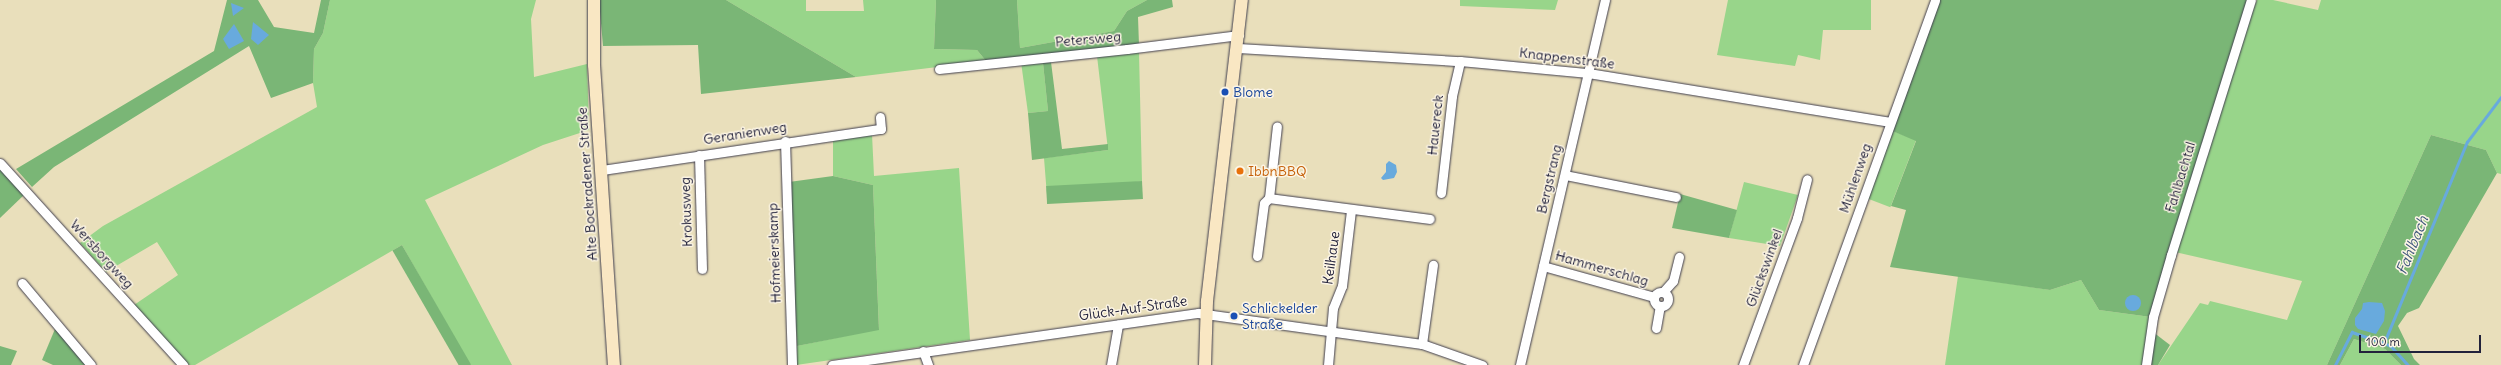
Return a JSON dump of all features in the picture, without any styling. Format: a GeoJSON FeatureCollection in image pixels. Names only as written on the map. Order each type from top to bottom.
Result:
{"type":"FeatureCollection","features":[{"type":"Feature","properties":{"kind":"main road","name":"Alte Bockradener Straße"},"geometry":{"type":"LineString","coordinates":[[594,0],[594,65],[614,365]]}},
{"type":"Feature","properties":{"kind":"main road"},"geometry":{"type":"LineString","coordinates":[[1205,365],[1206,316],[1238,48],[1242,0]]}},
{"type":"Feature","properties":{"kind":"street","name":"Bergstrang"},"geometry":{"type":"LineString","coordinates":[[1520,365],[1605,0]]}},
{"type":"Feature","properties":{"kind":"street","name":"Mühlenweg"},"geometry":{"type":"LineString","coordinates":[[1803,365],[1889,122],[1935,0]]}},
{"type":"Feature","properties":{"kind":"street","name":"Fahlbachtal"},"geometry":{"type":"LineString","coordinates":[[2146,365],[2153,317],[2251,0]]}},
{"type":"Feature","properties":{"kind":"street","name":"Petersweg"},"geometry":{"type":"LineString","coordinates":[[939,69],[1128,50],[1239,35]]}},
{"type":"Feature","properties":{"kind":"street","name":"Knappenstraße"},"geometry":{"type":"LineString","coordinates":[[1238,48],[1460,61],[1588,73],[1889,122]]}},
{"type":"Feature","properties":{"kind":"street","name":"Hauereck"},"geometry":{"type":"LineString","coordinates":[[1441,193],[1452,96],[1460,61]]}},
{"type":"Feature","properties":{"kind":"street","name":"Geranienweg"},"geometry":{"type":"LineString","coordinates":[[602,170],[785,141],[881,129],[880,116]]}},
{"type":"Feature","properties":{"kind":"street"},"geometry":{"type":"LineString","coordinates":[[1257,256],[1264,203],[1269,198],[1277,126]]}},
{"type":"Feature","properties":{"kind":"street","name":"Hofmeierskamp"},"geometry":{"type":"LineString","coordinates":[[785,141],[792,365]]}},
{"type":"Feature","properties":{"kind":"street","name":"Krokusweg"},"geometry":{"type":"LineString","coordinates":[[699,155],[702,268]]}},
{"type":"Feature","properties":{"kind":"street","name":"Wersborgweg"},"geometry":{"type":"LineString","coordinates":[[0,163],[183,365]]}},
{"type":"Feature","properties":{"kind":"street"},"geometry":{"type":"LineString","coordinates":[[1565,174],[1676,197]]}},
{"type":"Feature","properties":{"kind":"street","name":"Glückswinkel"},"geometry":{"type":"LineString","coordinates":[[1743,365],[1797,218],[1807,179]]}},
{"type":"Feature","properties":{"kind":"street"},"geometry":{"type":"LineString","coordinates":[[1269,198],[1351,211],[1430,219]]}},
{"type":"Feature","properties":{"kind":"street","name":"Keilhaue"},"geometry":{"type":"LineString","coordinates":[[1328,365],[1333,308],[1342,286],[1351,211]]}},
{"type":"Feature","properties":{"kind":"street","name":"Hammerschlag"},"geometry":{"type":"LineString","coordinates":[[1654,297],[1657,293],[1663,292],[1673,282],[1679,257]]}},
{"type":"Feature","properties":{"kind":"street"},"geometry":{"type":"LineString","coordinates":[[1422,344],[1433,265]]}},
{"type":"Feature","properties":{"kind":"street","name":"Hammerschlag"},"geometry":{"type":"LineString","coordinates":[[1543,266],[1654,297]]}},
{"type":"Feature","properties":{"kind":"street"},"geometry":{"type":"LineString","coordinates":[[22,283],[91,365]]}},
{"type":"Feature","properties":{"kind":"street","name":"Hammerschlag"},"geometry":{"type":"LineString","coordinates":[[1660,306],[1664,305],[1668,299],[1663,292]]}},
{"type":"Feature","properties":{"kind":"street","name":"Hammerschlag"},"geometry":{"type":"LineString","coordinates":[[1654,297],[1654,302],[1660,306]]}},
{"type":"Feature","properties":{"kind":"street","name":"Hammerschlag"},"geometry":{"type":"LineString","coordinates":[[1656,328],[1660,306]]}},
{"type":"Feature","properties":{"kind":"street","name":"Glück-Auf-Straße"},"geometry":{"type":"LineString","coordinates":[[832,365],[1198,313],[1206,316],[1422,344],[1482,365]]}},
{"type":"Feature","properties":{"kind":"street"},"geometry":{"type":"LineString","coordinates":[[1110,365],[1118,324]]}},
{"type":"Feature","properties":{"kind":"street"},"geometry":{"type":"LineString","coordinates":[[923,351],[928,365]]}},
{"type":"Feature","properties":{"kind":"green space"},"geometry":{"type":"Polygon","coordinates":[[[227,0],[258,0],[274,27],[314,33],[321,0],[330,0],[323,33],[314,49],[313,83],[271,98],[249,46],[54,167],[32,187],[16,169],[214,51],[227,0]]]}},
{"type":"Feature","properties":{"kind":"green space"},"geometry":{"type":"Polygon","coordinates":[[[330,0],[536,0],[531,19],[534,77],[587,64],[589,130],[543,145],[425,200],[512,365],[470,365],[402,245],[195,365],[189,365],[134,305],[178,275],[157,242],[106,272],[80,243],[103,226],[317,107],[313,83],[314,49],[323,33],[330,0]]]}},
{"type":"Feature","properties":{"kind":"green space"},"geometry":{"type":"Polygon","coordinates":[[[599,0],[726,0],[856,77],[701,94],[698,45],[603,46],[599,0]]]}},
{"type":"Feature","properties":{"kind":"green space"},"geometry":{"type":"Polygon","coordinates":[[[726,0],[806,0],[806,11],[864,11],[863,0],[936,0],[934,49],[977,50],[986,61],[856,77],[726,0]]]}},
{"type":"Feature","properties":{"kind":"green space"},"geometry":{"type":"Polygon","coordinates":[[[936,0],[1017,0],[1020,48],[1114,31],[1127,11],[1147,0],[1172,0],[1173,7],[1138,17],[1139,45],[986,61],[977,50],[934,49],[936,0]]]}},
{"type":"Feature","properties":{"kind":"green space"},"geometry":{"type":"Polygon","coordinates":[[[1017,0],[1147,0],[1127,11],[1114,31],[1020,48],[1017,0]]]}},
{"type":"Feature","properties":{"kind":"green space"},"geometry":{"type":"Polygon","coordinates":[[[1460,0],[1558,0],[1555,10],[1460,6],[1460,0]]]}},
{"type":"Feature","properties":{"kind":"green space"},"geometry":{"type":"Polygon","coordinates":[[[1728,0],[1871,0],[1871,30],[1823,30],[1820,60],[1798,55],[1795,66],[1717,55],[1728,0]]]}},
{"type":"Feature","properties":{"kind":"green space"},"geometry":{"type":"Polygon","coordinates":[[[1938,0],[2247,0],[2151,317],[2099,310],[2081,280],[2050,290],[1890,267],[1906,210],[1891,206],[1916,141],[1890,130],[1938,0]]]}},
{"type":"Feature","properties":{"kind":"green space"},"geometry":{"type":"Polygon","coordinates":[[[2257,0],[2273,0],[2318,10],[2321,0],[2501,0],[2501,174],[2497,173],[2486,150],[2431,135],[2327,365],[2158,365],[2200,303],[2208,305],[2210,301],[2287,320],[2302,281],[2175,252],[2246,29],[2257,0]]]}},
{"type":"Feature","properties":{"kind":"green space"},"geometry":{"type":"Polygon","coordinates":[[[1139,52],[1142,181],[1047,196],[1044,158],[1108,150],[1097,56],[1139,52]]]}},
{"type":"Feature","properties":{"kind":"green space"},"geometry":{"type":"Polygon","coordinates":[[[1021,62],[1043,63],[1048,111],[1028,113],[1021,62]]]}},
{"type":"Feature","properties":{"kind":"green space"},"geometry":{"type":"Polygon","coordinates":[[[1051,62],[1062,149],[1108,144],[1108,150],[1032,160],[1028,113],[1048,111],[1043,63],[1051,62]]]}},
{"type":"Feature","properties":{"kind":"green space"},"geometry":{"type":"Polygon","coordinates":[[[1890,130],[1916,140],[1890,207],[1864,197],[1890,130]]]}},
{"type":"Feature","properties":{"kind":"green space"},"geometry":{"type":"Polygon","coordinates":[[[872,134],[874,176],[959,168],[970,340],[796,365],[797,346],[879,329],[873,185],[833,176],[833,139],[872,134]]]}},
{"type":"Feature","properties":{"kind":"green space"},"geometry":{"type":"Polygon","coordinates":[[[2431,135],[2486,150],[2497,173],[2419,308],[2407,313],[2398,326],[2414,359],[2420,365],[2401,365],[2385,349],[2354,339],[2340,365],[2327,365],[2431,135]]]}},
{"type":"Feature","properties":{"kind":"green space"},"geometry":{"type":"Polygon","coordinates":[[[0,169],[25,194],[0,218],[0,169]]]}},
{"type":"Feature","properties":{"kind":"green space"},"geometry":{"type":"Polygon","coordinates":[[[833,176],[873,185],[879,330],[797,346],[789,182],[833,176]]]}},
{"type":"Feature","properties":{"kind":"green space"},"geometry":{"type":"Polygon","coordinates":[[[1142,181],[1143,199],[1047,204],[1046,186],[1142,181]]]}},
{"type":"Feature","properties":{"kind":"green space"},"geometry":{"type":"Polygon","coordinates":[[[1744,182],[1798,195],[1780,246],[1729,238],[1744,182]]]}},
{"type":"Feature","properties":{"kind":"green space"},"geometry":{"type":"Polygon","coordinates":[[[1680,194],[1737,210],[1729,238],[1672,228],[1680,194]]]}},
{"type":"Feature","properties":{"kind":"green space"},"geometry":{"type":"Polygon","coordinates":[[[402,245],[471,365],[459,365],[392,251],[402,245]]]}},
{"type":"Feature","properties":{"kind":"green space"},"geometry":{"type":"Polygon","coordinates":[[[1958,276],[2050,290],[2081,280],[2099,310],[2151,317],[2146,365],[1945,365],[1958,276]]]}},
{"type":"Feature","properties":{"kind":"green space"},"geometry":{"type":"Polygon","coordinates":[[[55,329],[88,365],[53,365],[42,360],[55,329]]]}},
{"type":"Feature","properties":{"kind":"green space"},"geometry":{"type":"Polygon","coordinates":[[[2153,332],[2170,345],[2158,365],[2150,365],[2153,332]]]}},
{"type":"Feature","properties":{"kind":"green space"},"geometry":{"type":"Polygon","coordinates":[[[2354,339],[2385,349],[2401,365],[2340,365],[2354,339]]]}},
{"type":"Feature","properties":{"kind":"green space"},"geometry":{"type":"Polygon","coordinates":[[[0,346],[17,351],[11,365],[0,365],[0,346]]]}},
{"type":"Feature","properties":{"kind":"water"},"geometry":{"type":"Polygon","coordinates":[[[231,3],[244,8],[233,16],[231,3]]]}},
{"type":"Feature","properties":{"kind":"water"},"geometry":{"type":"Polygon","coordinates":[[[253,22],[269,35],[258,45],[251,39],[253,22]]]}},
{"type":"Feature","properties":{"kind":"water"},"geometry":{"type":"Polygon","coordinates":[[[234,24],[244,41],[229,49],[223,39],[234,24]]]}},
{"type":"Feature","properties":{"kind":"water"},"geometry":{"type":"Polygon","coordinates":[[[1389,161],[1396,165],[1397,172],[1394,178],[1383,180],[1381,178],[1386,172],[1386,164],[1389,161]]]}},
{"type":"Feature","properties":{"kind":"water"},"geometry":{"type":"Polygon","coordinates":[[[2130,295],[2136,295],[2141,300],[2139,309],[2136,311],[2130,311],[2125,306],[2125,300],[2130,295]]]}},
{"type":"Feature","properties":{"kind":"water"},"geometry":{"type":"Polygon","coordinates":[[[2363,303],[2382,303],[2385,311],[2384,321],[2376,334],[2358,329],[2355,325],[2355,318],[2362,309],[2363,303]]]}},
{"type":"Feature","properties":{"kind":"waterway","name":"Fahlbach"},"geometry":{"type":"LineString","coordinates":[[2335,365],[2352,332],[2384,343],[2467,142],[2501,97]]}},
{"type":"Feature","properties":{"kind":"waterway"},"geometry":{"type":"LineString","coordinates":[[2384,343],[2391,346],[2408,365]]}},
{"type":"Feature","properties":{"kind":"place","name":"Blome"},"geometry":{"type":"Point","coordinates":[1225,92]}},
{"type":"Feature","properties":{"kind":"place","name":"IbbnBBQ"},"geometry":{"type":"Point","coordinates":[1240,171]}},
{"type":"Feature","properties":{"kind":"place","name":"Schlickelder Straße"},"geometry":{"type":"Point","coordinates":[1234,316]}}]}
